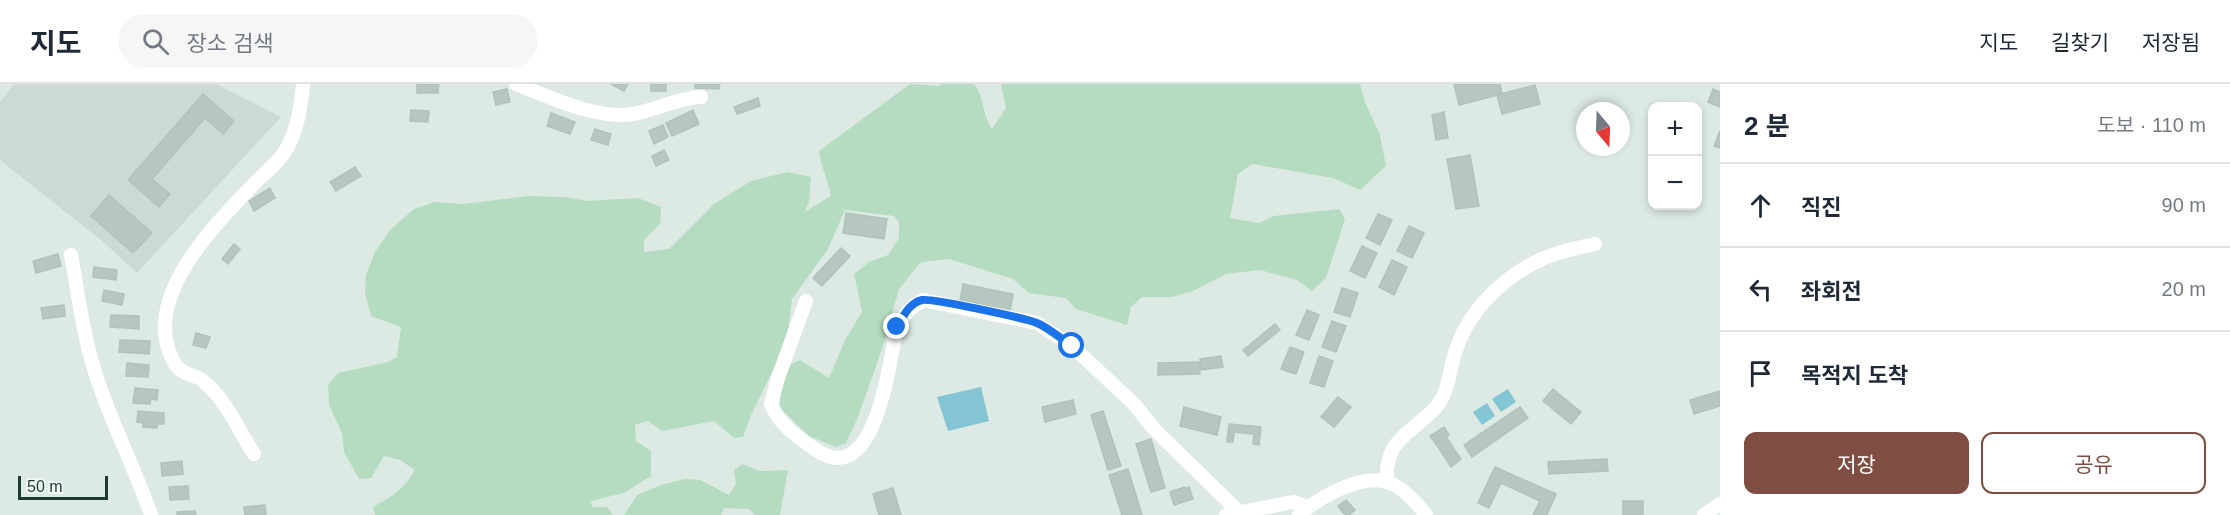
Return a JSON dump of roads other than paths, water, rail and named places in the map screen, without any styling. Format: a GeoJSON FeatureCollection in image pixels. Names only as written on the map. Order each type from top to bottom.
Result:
{"type":"FeatureCollection","features":[{"type":"Feature","properties":{"kind":"street"},"geometry":{"type":"LineString","coordinates":[[254,454],[219,396],[202,380],[176,366],[165,335],[165,313],[176,281],[214,225],[282,156],[291,140],[299,112],[303,84]]}},
{"type":"Feature","properties":{"kind":"street"},"geometry":{"type":"LineString","coordinates":[[516,84],[559,101],[609,115],[632,114],[688,97],[701,97]]}},
{"type":"Feature","properties":{"kind":"street"},"geometry":{"type":"LineString","coordinates":[[1387,483],[1387,461],[1390,454],[1406,433],[1437,406],[1444,395],[1463,331],[1479,308],[1499,287],[1523,268],[1544,258],[1595,244]]}},
{"type":"Feature","properties":{"kind":"street"},"geometry":{"type":"LineString","coordinates":[[72,255],[88,351],[151,515]]}},
{"type":"Feature","properties":{"kind":"street"},"geometry":{"type":"LineString","coordinates":[[806,301],[771,404],[780,420],[822,454],[833,458],[848,456],[864,444],[876,421],[897,327],[912,305],[922,300],[1037,323],[1072,346],[1134,404],[1233,514],[1293,502],[1304,511],[1336,491],[1365,481],[1387,483],[1405,494],[1426,515]]}},
{"type":"Feature","properties":{"kind":"street"},"geometry":{"type":"LineString","coordinates":[[1704,515],[1720,504]]}},
{"type":"Feature","properties":{"kind":"water"},"geometry":{"type":"Polygon","coordinates":[[[981,387],[989,421],[948,431],[937,397],[981,387]]]}},
{"type":"Feature","properties":{"kind":"water"},"geometry":{"type":"Polygon","coordinates":[[[1508,389],[1516,402],[1501,412],[1492,399],[1508,389]]]}},
{"type":"Feature","properties":{"kind":"water"},"geometry":{"type":"Polygon","coordinates":[[[1487,403],[1495,416],[1482,425],[1473,412],[1487,403]]]}}]}
